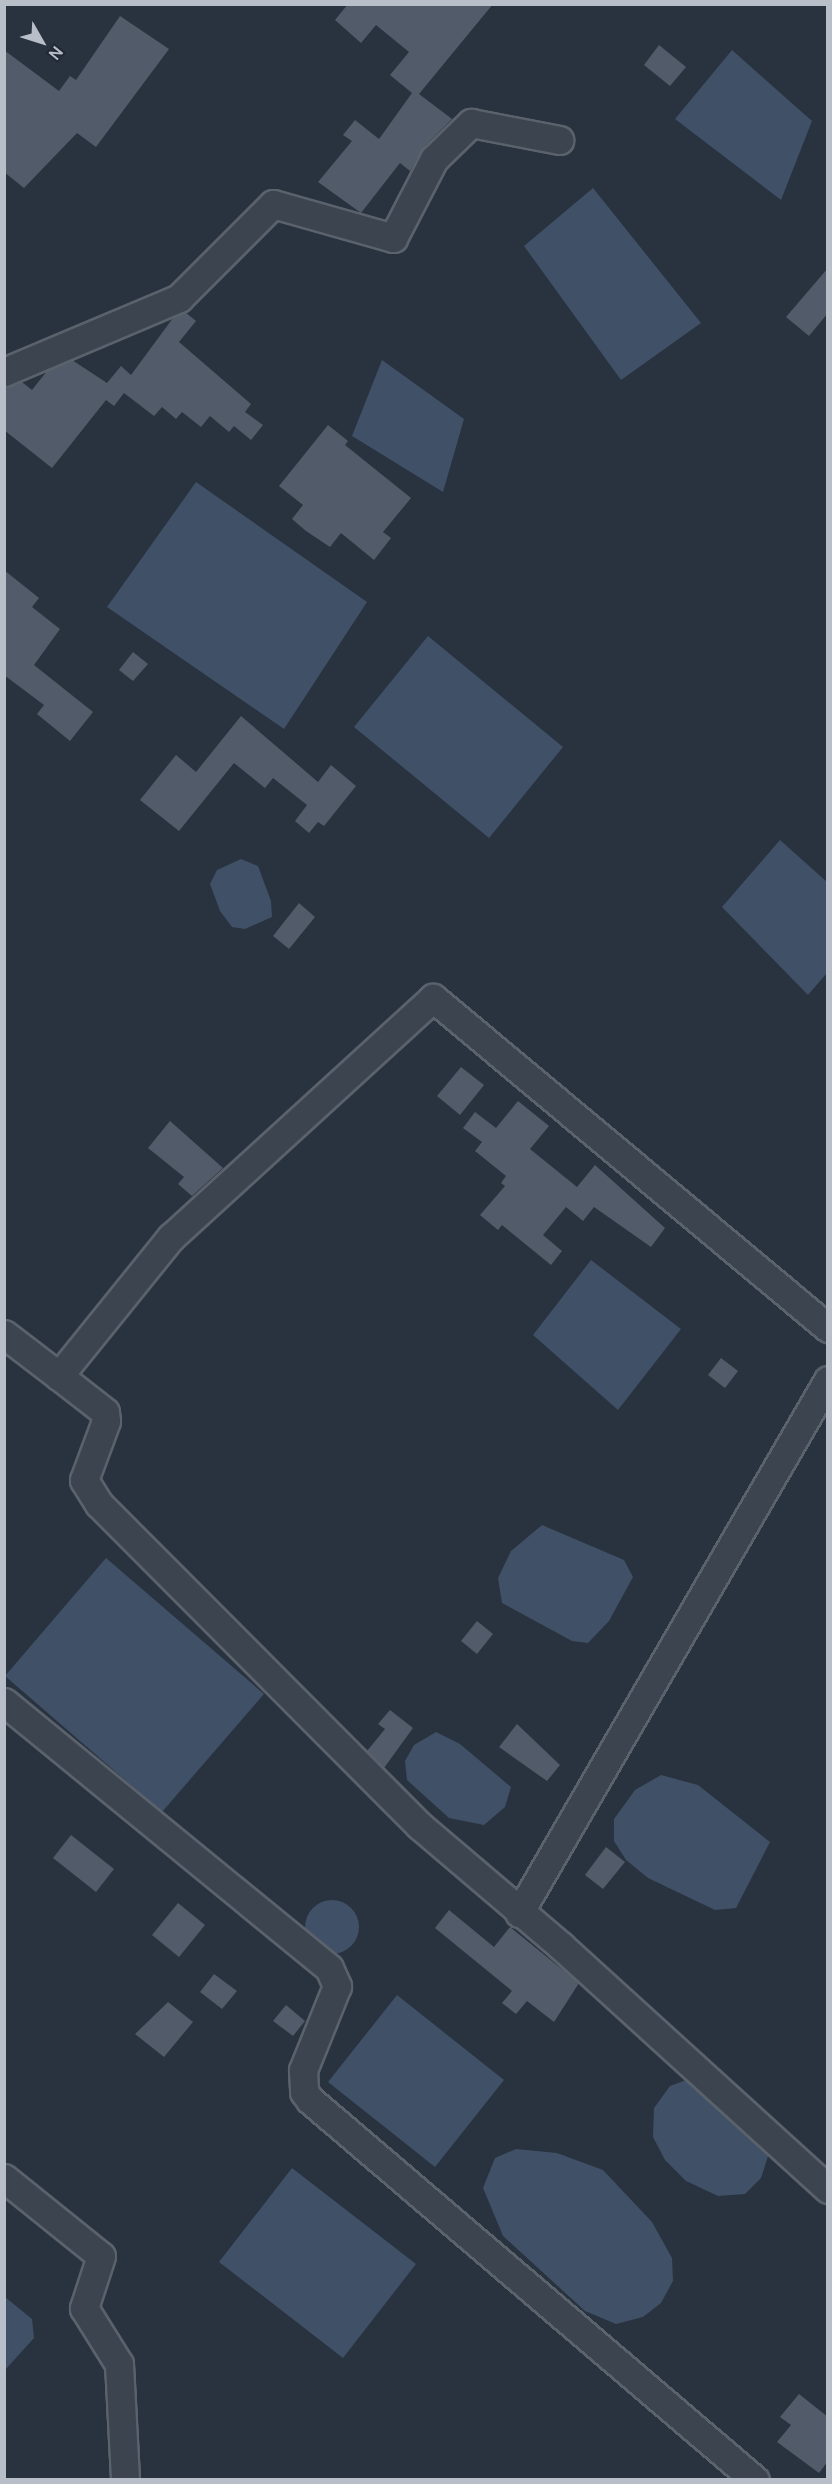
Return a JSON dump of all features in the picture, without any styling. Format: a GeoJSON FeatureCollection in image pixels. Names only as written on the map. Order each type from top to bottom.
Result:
{"type":"FeatureCollection","features":[{"type":"Feature","properties":{"kind":"street"},"geometry":{"type":"LineString","coordinates":[[4,372],[179,298],[273,204],[393,237],[434,159],[471,123],[559,140]]}},
{"type":"Feature","properties":{"kind":"street"},"geometry":{"type":"LineString","coordinates":[[59,1376],[171,1237],[433,998],[828,1328]]}},
{"type":"Feature","properties":{"kind":"street"},"geometry":{"type":"LineString","coordinates":[[4,1334],[105,1412],[106,1420],[84,1480],[87,1491],[420,1826],[828,2188]]}},
{"type":"Feature","properties":{"kind":"street"},"geometry":{"type":"LineString","coordinates":[[519,1913],[828,1380]]}},
{"type":"Feature","properties":{"kind":"street"},"geometry":{"type":"LineString","coordinates":[[4,1702],[329,1968],[337,1986],[303,2070],[304,2092],[310,2100],[754,2480]]}},
{"type":"Feature","properties":{"kind":"street"},"geometry":{"type":"LineString","coordinates":[[4,2178],[100,2256],[84,2308],[119,2364],[125,2480]]}},
{"type":"Feature","properties":{"kind":"water"},"geometry":{"type":"Polygon","coordinates":[[[732,50],[812,121],[781,200],[675,119],[732,50]]]}},
{"type":"Feature","properties":{"kind":"water"},"geometry":{"type":"Polygon","coordinates":[[[593,188],[701,323],[621,380],[524,246],[593,188]]]}},
{"type":"Feature","properties":{"kind":"water"},"geometry":{"type":"Polygon","coordinates":[[[382,360],[464,419],[443,492],[352,436],[382,360]]]}},
{"type":"Feature","properties":{"kind":"water"},"geometry":{"type":"Polygon","coordinates":[[[196,482],[367,602],[284,729],[107,607],[196,482]]]}},
{"type":"Feature","properties":{"kind":"water"},"geometry":{"type":"Polygon","coordinates":[[[428,636],[563,747],[489,838],[354,727],[428,636]]]}},
{"type":"Feature","properties":{"kind":"water"},"geometry":{"type":"Polygon","coordinates":[[[780,840],[827,882],[827,973],[808,995],[722,907],[780,840]]]}},
{"type":"Feature","properties":{"kind":"water"},"geometry":{"type":"Polygon","coordinates":[[[241,859],[258,866],[271,901],[272,917],[245,929],[232,927],[220,911],[210,884],[217,870],[241,859]]]}},
{"type":"Feature","properties":{"kind":"water"},"geometry":{"type":"Polygon","coordinates":[[[591,1260],[681,1329],[618,1410],[533,1335],[591,1260]]]}},
{"type":"Feature","properties":{"kind":"water"},"geometry":{"type":"Polygon","coordinates":[[[542,1525],[624,1560],[633,1577],[609,1621],[588,1643],[572,1641],[502,1603],[498,1578],[511,1551],[542,1525]]]}},
{"type":"Feature","properties":{"kind":"water"},"geometry":{"type":"Polygon","coordinates":[[[106,1558],[264,1694],[162,1812],[5,1676],[106,1558]]]}},
{"type":"Feature","properties":{"kind":"water"},"geometry":{"type":"Polygon","coordinates":[[[436,1732],[460,1744],[511,1787],[505,1807],[484,1825],[449,1818],[407,1780],[405,1761],[414,1745],[436,1732]]]}},
{"type":"Feature","properties":{"kind":"water"},"geometry":{"type":"Polygon","coordinates":[[[661,1775],[698,1785],[770,1842],[736,1908],[715,1910],[648,1878],[626,1860],[614,1841],[614,1819],[635,1790],[661,1775]]]}},
{"type":"Feature","properties":{"kind":"water"},"geometry":{"type":"Polygon","coordinates":[[[327,1900],[337,1900],[347,1904],[355,1912],[359,1927],[355,1942],[347,1950],[337,1954],[327,1954],[317,1950],[309,1942],[305,1932],[305,1922],[309,1912],[317,1904],[327,1900]]]}},
{"type":"Feature","properties":{"kind":"water"},"geometry":{"type":"Polygon","coordinates":[[[397,1995],[504,2080],[435,2167],[328,2082],[397,1995]]]}},
{"type":"Feature","properties":{"kind":"water"},"geometry":{"type":"Polygon","coordinates":[[[686,2080],[697,2081],[769,2153],[761,2178],[745,2194],[718,2196],[686,2181],[665,2160],[653,2137],[654,2108],[670,2086],[686,2080]]]}},
{"type":"Feature","properties":{"kind":"water"},"geometry":{"type":"Polygon","coordinates":[[[516,2149],[557,2153],[603,2170],[652,2222],[672,2258],[673,2281],[661,2303],[643,2317],[616,2324],[585,2311],[503,2236],[483,2188],[495,2158],[516,2149]]]}},
{"type":"Feature","properties":{"kind":"water"},"geometry":{"type":"Polygon","coordinates":[[[292,2168],[416,2264],[343,2358],[219,2262],[292,2168]]]}},
{"type":"Feature","properties":{"kind":"water"},"geometry":{"type":"Polygon","coordinates":[[[5,2297],[32,2319],[34,2338],[5,2370],[5,2297]]]}},
{"type":"Feature","properties":{"kind":"building"},"geometry":{"type":"Polygon","coordinates":[[[348,4],[493,4],[419,94],[452,119],[423,148],[410,171],[400,163],[361,213],[318,182],[352,141],[343,135],[355,120],[379,139],[412,93],[390,75],[409,52],[376,25],[361,43],[335,20],[348,4]]]}},
{"type":"Feature","properties":{"kind":"building"},"geometry":{"type":"Polygon","coordinates":[[[120,16],[169,49],[96,147],[77,133],[24,188],[4,172],[4,50],[59,91],[70,76],[76,80],[120,16]]]}},
{"type":"Feature","properties":{"kind":"building"},"geometry":{"type":"Polygon","coordinates":[[[659,45],[686,67],[670,86],[644,65],[659,45]]]}},
{"type":"Feature","properties":{"kind":"building"},"geometry":{"type":"Polygon","coordinates":[[[828,268],[828,313],[809,336],[786,317],[828,268]]]}},
{"type":"Feature","properties":{"kind":"building"},"geometry":{"type":"Polygon","coordinates":[[[185,312],[196,321],[179,342],[251,404],[245,412],[263,425],[251,440],[234,426],[229,432],[210,416],[201,427],[182,412],[176,419],[162,407],[154,416],[124,393],[114,406],[106,400],[52,468],[4,430],[4,387],[22,382],[32,390],[47,371],[72,360],[107,383],[121,366],[131,375],[173,318],[185,312]]]}},
{"type":"Feature","properties":{"kind":"building"},"geometry":{"type":"Polygon","coordinates":[[[328,425],[348,441],[345,445],[411,498],[383,532],[391,538],[374,560],[341,533],[330,547],[306,531],[292,519],[303,505],[279,486],[328,425]]]}},
{"type":"Feature","properties":{"kind":"building"},"geometry":{"type":"Polygon","coordinates":[[[4,570],[39,598],[32,607],[60,629],[34,665],[93,712],[70,741],[37,714],[44,705],[4,675],[4,570]]]}},
{"type":"Feature","properties":{"kind":"building"},"geometry":{"type":"Polygon","coordinates":[[[133,652],[148,664],[133,681],[119,670],[133,652]]]}},
{"type":"Feature","properties":{"kind":"building"},"geometry":{"type":"Polygon","coordinates":[[[241,716],[318,782],[331,765],[356,786],[324,826],[318,822],[309,833],[295,821],[307,805],[273,778],[265,788],[234,763],[179,831],[140,800],[176,755],[196,772],[241,716]]]}},
{"type":"Feature","properties":{"kind":"building"},"geometry":{"type":"Polygon","coordinates":[[[299,903],[315,917],[289,949],[273,936],[299,903]]]}},
{"type":"Feature","properties":{"kind":"building"},"geometry":{"type":"Polygon","coordinates":[[[461,1067],[484,1085],[460,1115],[437,1096],[461,1067]]]}},
{"type":"Feature","properties":{"kind":"building"},"geometry":{"type":"Polygon","coordinates":[[[518,1101],[549,1126],[530,1149],[577,1187],[595,1165],[665,1228],[651,1247],[594,1207],[583,1221],[566,1207],[543,1235],[562,1251],[551,1265],[502,1225],[498,1230],[480,1215],[505,1186],[501,1183],[506,1176],[475,1151],[482,1142],[463,1128],[475,1112],[496,1128],[518,1101]]]}},
{"type":"Feature","properties":{"kind":"building"},"geometry":{"type":"Polygon","coordinates":[[[170,1121],[223,1168],[192,1196],[178,1184],[184,1177],[148,1148],[170,1121]]]}},
{"type":"Feature","properties":{"kind":"building"},"geometry":{"type":"Polygon","coordinates":[[[721,1358],[738,1371],[725,1388],[708,1375],[721,1358]]]}},
{"type":"Feature","properties":{"kind":"building"},"geometry":{"type":"Polygon","coordinates":[[[477,1621],[493,1634],[477,1654],[461,1641],[477,1621]]]}},
{"type":"Feature","properties":{"kind":"building"},"geometry":{"type":"Polygon","coordinates":[[[390,1710],[413,1728],[384,1768],[367,1751],[385,1729],[378,1724],[390,1710]]]}},
{"type":"Feature","properties":{"kind":"building"},"geometry":{"type":"Polygon","coordinates":[[[517,1724],[560,1765],[547,1781],[499,1747],[517,1724]]]}},
{"type":"Feature","properties":{"kind":"building"},"geometry":{"type":"Polygon","coordinates":[[[71,1835],[114,1869],[96,1892],[53,1858],[71,1835]]]}},
{"type":"Feature","properties":{"kind":"building"},"geometry":{"type":"Polygon","coordinates":[[[606,1847],[625,1862],[603,1889],[585,1875],[606,1847]]]}},
{"type":"Feature","properties":{"kind":"building"},"geometry":{"type":"Polygon","coordinates":[[[178,1903],[205,1925],[179,1957],[152,1935],[178,1903]]]}},
{"type":"Feature","properties":{"kind":"building"},"geometry":{"type":"Polygon","coordinates":[[[449,1910],[494,1947],[510,1927],[579,1983],[554,2022],[527,2001],[516,2014],[502,2003],[512,1991],[435,1928],[449,1910]]]}},
{"type":"Feature","properties":{"kind":"building"},"geometry":{"type":"Polygon","coordinates":[[[214,1974],[237,1991],[222,2009],[200,1992],[214,1974]]]}},
{"type":"Feature","properties":{"kind":"building"},"geometry":{"type":"Polygon","coordinates":[[[168,2002],[193,2022],[164,2057],[135,2034],[168,2002]]]}},
{"type":"Feature","properties":{"kind":"building"},"geometry":{"type":"Polygon","coordinates":[[[286,2005],[305,2021],[293,2036],[273,2021],[286,2005]]]}},
{"type":"Feature","properties":{"kind":"building"},"geometry":{"type":"Polygon","coordinates":[[[799,2394],[828,2417],[828,2461],[819,2473],[777,2442],[791,2425],[780,2417],[799,2394]]]}}]}
